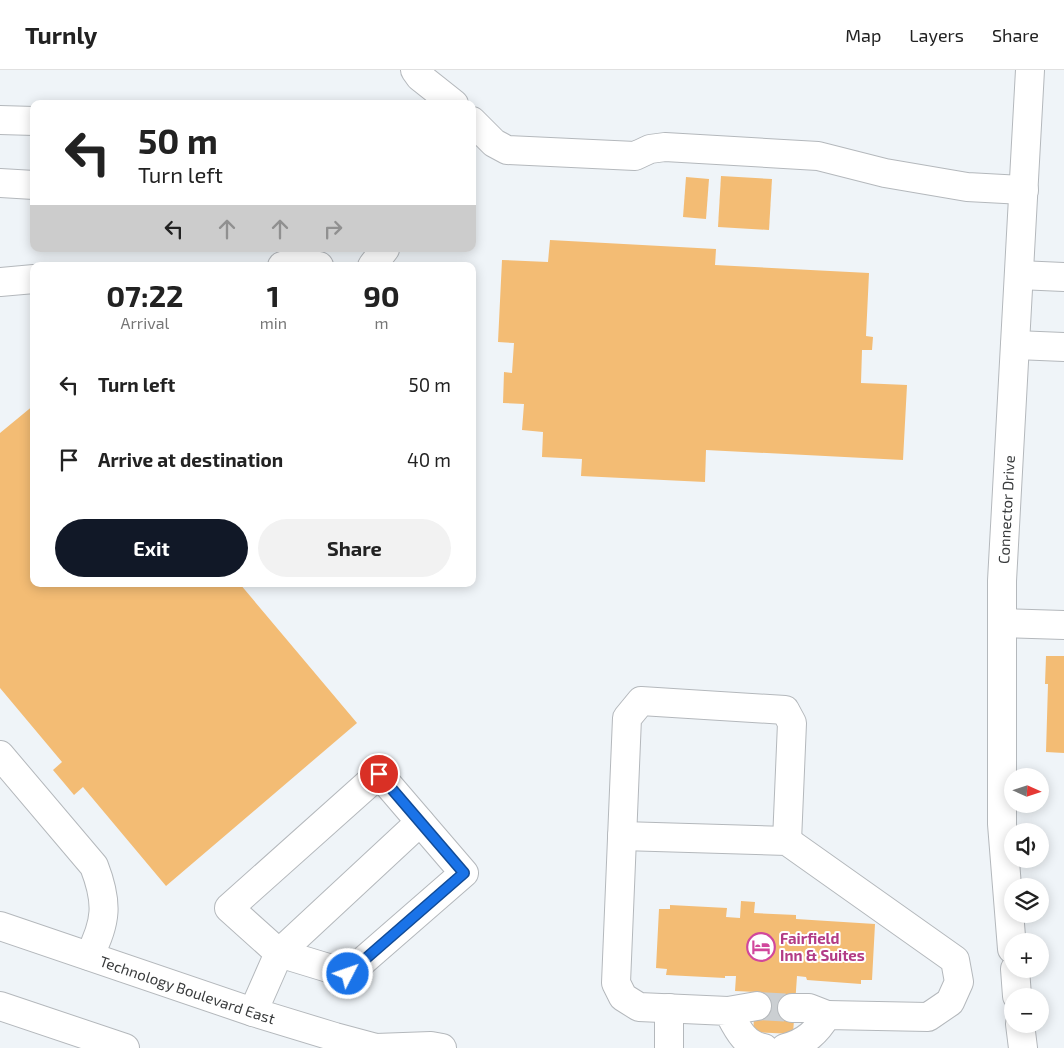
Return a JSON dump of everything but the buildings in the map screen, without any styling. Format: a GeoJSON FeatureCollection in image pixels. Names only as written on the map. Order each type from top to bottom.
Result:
{"type":"FeatureCollection","features":[{"type":"Feature","properties":{"kind":"street"},"geometry":{"type":"LineString","coordinates":[[415,70],[420,77],[449,100]]}},
{"type":"Feature","properties":{"kind":"street","name":"Connector Drive"},"geometry":{"type":"LineString","coordinates":[[1011,933],[1002,824],[1002,581],[1030,70]]}},
{"type":"Feature","properties":{"kind":"street"},"geometry":{"type":"LineString","coordinates":[[0,120],[30,121]]}},
{"type":"Feature","properties":{"kind":"street"},"geometry":{"type":"LineString","coordinates":[[476,125],[494,143],[507,150],[635,156],[650,149],[665,147],[818,156],[885,173],[967,187],[1024,190]]}},
{"type":"Feature","properties":{"kind":"street"},"geometry":{"type":"LineString","coordinates":[[0,183],[30,185]]}},
{"type":"Feature","properties":{"kind":"street"},"geometry":{"type":"LineString","coordinates":[[375,262],[383,252]]}},
{"type":"Feature","properties":{"kind":"street"},"geometry":{"type":"LineString","coordinates":[[1019,275],[1064,277]]}},
{"type":"Feature","properties":{"kind":"street"},"geometry":{"type":"LineString","coordinates":[[0,282],[30,279]]}},
{"type":"Feature","properties":{"kind":"street"},"geometry":{"type":"LineString","coordinates":[[1015,345],[1064,347]]}},
{"type":"Feature","properties":{"kind":"street"},"geometry":{"type":"LineString","coordinates":[[1002,623],[1064,625]]}},
{"type":"Feature","properties":{"kind":"street"},"geometry":{"type":"LineString","coordinates":[[758,1006],[728,1011],[639,1008],[623,997],[616,983],[627,718],[641,701],[785,710],[792,722],[787,841]]}},
{"type":"Feature","properties":{"kind":"street"},"geometry":{"type":"LineString","coordinates":[[0,755],[94,866],[103,888],[105,912],[100,935],[88,956]]}},
{"type":"Feature","properties":{"kind":"street"},"geometry":{"type":"LineString","coordinates":[[379,774],[464,873],[348,974],[279,953],[229,908],[379,774]]}},
{"type":"Feature","properties":{"kind":"street"},"geometry":{"type":"LineString","coordinates":[[253,1012],[279,953],[420,822]]}},
{"type":"Feature","properties":{"kind":"street"},"geometry":{"type":"LineString","coordinates":[[622,836],[787,841],[955,960],[959,982],[950,1002],[928,1017],[827,1015],[809,1008],[792,1008]]}},
{"type":"Feature","properties":{"kind":"street","name":"Technology Boulevard East"},"geometry":{"type":"LineString","coordinates":[[0,926],[253,1012],[333,1042],[377,1048],[431,1046],[442,1048]]}},
{"type":"Feature","properties":{"kind":"street"},"geometry":{"type":"LineString","coordinates":[[0,1006],[125,1048]]}},
{"type":"Feature","properties":{"kind":"street"},"geometry":{"type":"LineString","coordinates":[[669,1008],[669,1048]]}},
{"type":"Feature","properties":{"kind":"street"},"geometry":{"type":"LineString","coordinates":[[728,1011],[740,1034],[750,1043],[764,1048]]}},
{"type":"Feature","properties":{"kind":"street"},"geometry":{"type":"LineString","coordinates":[[785,1048],[809,1038],[819,1028],[827,1015]]}},
{"type":"Feature","properties":{"kind":"street"},"geometry":{"type":"LineString","coordinates":[[1021,1033],[1023,1048]]}},
{"type":"Feature","properties":{"kind":"tunnel"},"geometry":{"type":"LineString","coordinates":[[757,1006],[792,1008]]}},
{"type":"Feature","properties":{"kind":"place","name":"Fairfield Inn & Suites"},"geometry":{"type":"Point","coordinates":[761,947]}},
{"type":"Feature","properties":{"kind":"route"},"geometry":{"type":"LineString","coordinates":[[348,974],[464,873],[379,774]]}}]}
